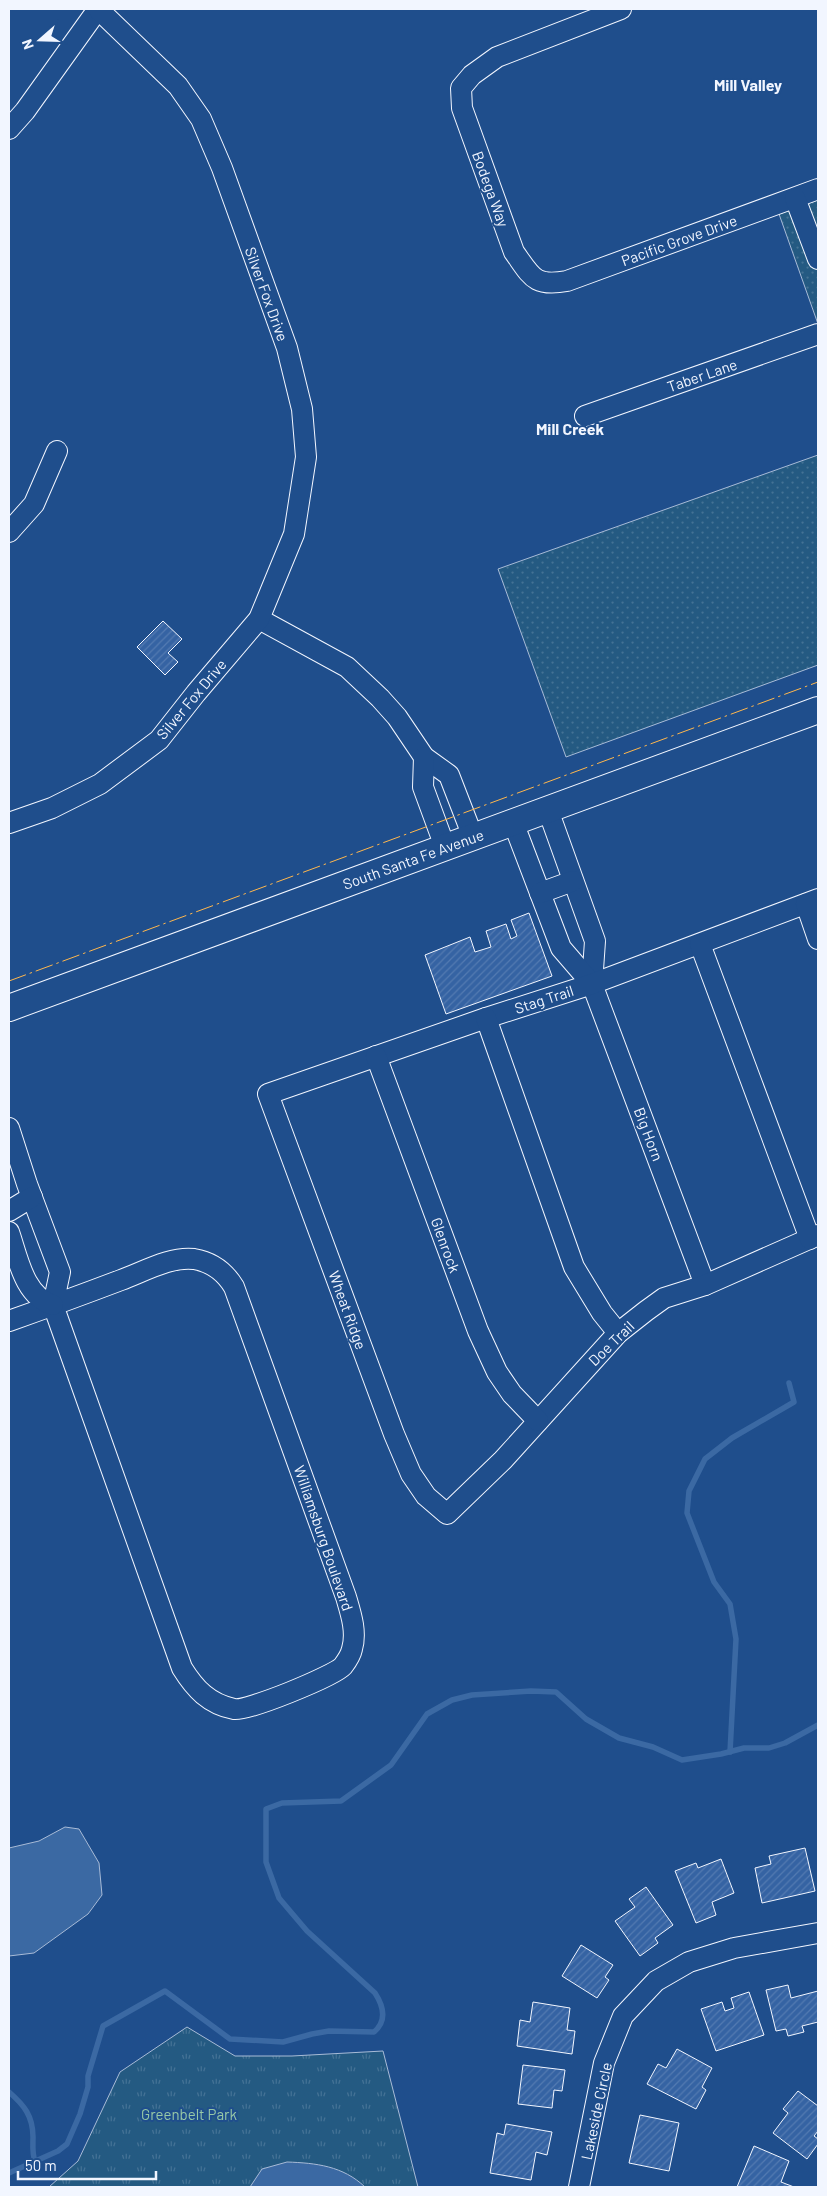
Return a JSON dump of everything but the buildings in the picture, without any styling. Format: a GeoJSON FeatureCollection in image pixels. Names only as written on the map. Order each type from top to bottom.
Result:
{"type":"FeatureCollection","features":[{"type":"Feature","properties":{"kind":"main road","name":"South Santa Fe Avenue"},"geometry":{"type":"LineString","coordinates":[[9,1008],[818,710]]}},
{"type":"Feature","properties":{"kind":"street"},"geometry":{"type":"LineString","coordinates":[[9,129],[98,9]]}},
{"type":"Feature","properties":{"kind":"street","name":"Silver Fox Drive"},"geometry":{"type":"LineString","coordinates":[[9,823],[52,808],[100,784],[159,740],[196,692],[259,619],[294,534],[306,457],[302,409],[287,348],[222,168],[201,119],[178,86],[98,9]]}},
{"type":"Feature","properties":{"kind":"street","name":"Bodega Way"},"geometry":{"type":"LineString","coordinates":[[538,282],[528,272],[514,252],[462,108],[461,88],[472,75],[497,57],[621,9]]}},
{"type":"Feature","properties":{"kind":"street","name":"Pacific Grove Drive"},"geometry":{"type":"LineString","coordinates":[[538,282],[552,284],[567,281],[818,189]]}},
{"type":"Feature","properties":{"kind":"street"},"geometry":{"type":"LineString","coordinates":[[795,198],[818,259]]}},
{"type":"Feature","properties":{"kind":"street","name":"Taber Lane"},"geometry":{"type":"LineString","coordinates":[[586,416],[818,334]]}},
{"type":"Feature","properties":{"kind":"street"},"geometry":{"type":"LineString","coordinates":[[9,532],[34,504],[57,451]]}},
{"type":"Feature","properties":{"kind":"street"},"geometry":{"type":"LineString","coordinates":[[259,619],[346,667],[386,704],[412,737],[424,757],[449,775],[472,837]]}},
{"type":"Feature","properties":{"kind":"street"},"geometry":{"type":"LineString","coordinates":[[424,757],[423,787],[444,847]]}},
{"type":"Feature","properties":{"kind":"street","name":"Big Horn"},"geometry":{"type":"LineString","coordinates":[[548,810],[596,941],[592,984]]}},
{"type":"Feature","properties":{"kind":"street","name":"Big Horn"},"geometry":{"type":"LineString","coordinates":[[513,822],[561,948],[592,984],[705,1285]]}},
{"type":"Feature","properties":{"kind":"street"},"geometry":{"type":"LineString","coordinates":[[540,893],[573,881]]}},
{"type":"Feature","properties":{"kind":"street"},"geometry":{"type":"LineString","coordinates":[[812,902],[818,939]]}},
{"type":"Feature","properties":{"kind":"street","name":"Stag Trail"},"geometry":{"type":"LineString","coordinates":[[268,1094],[486,1018],[592,984],[812,902]]}},
{"type":"Feature","properties":{"kind":"street"},"geometry":{"type":"LineString","coordinates":[[700,944],[814,1237]]}},
{"type":"Feature","properties":{"kind":"street"},"geometry":{"type":"LineString","coordinates":[[486,1018],[574,1267],[602,1313],[618,1333]]}},
{"type":"Feature","properties":{"kind":"street","name":"Glenrock"},"geometry":{"type":"LineString","coordinates":[[376,1056],[478,1332],[497,1372],[512,1394],[538,1421]]}},
{"type":"Feature","properties":{"kind":"street","name":"Wheat Ridge"},"geometry":{"type":"LineString","coordinates":[[268,1094],[408,1466],[426,1496],[448,1514]]}},
{"type":"Feature","properties":{"kind":"street"},"geometry":{"type":"LineString","coordinates":[[9,1128],[60,1272],[53,1305],[45,1303],[32,1291],[9,1232]]}},
{"type":"Feature","properties":{"kind":"street"},"geometry":{"type":"LineString","coordinates":[[9,1211],[32,1197]]}},
{"type":"Feature","properties":{"kind":"street","name":"Doe Trail"},"geometry":{"type":"LineString","coordinates":[[448,1514],[503,1460],[618,1333],[664,1298],[705,1285],[814,1237]]}},
{"type":"Feature","properties":{"kind":"street","name":"Williamsburg Boulevard"},"geometry":{"type":"LineString","coordinates":[[9,1321],[53,1305],[183,1260],[194,1259],[206,1262],[223,1272],[229,1279],[237,1296],[346,1597],[354,1624],[352,1649],[342,1667],[313,1682],[261,1703],[236,1710],[213,1702],[194,1687],[182,1668],[53,1305]]}},
{"type":"Feature","properties":{"kind":"street","name":"Lakeside Circle"},"geometry":{"type":"LineString","coordinates":[[580,2187],[604,2063],[623,2016],[656,1981],[689,1962],[734,1948],[818,1933]]}},
{"type":"Feature","properties":{"kind":"green space"},"geometry":{"type":"Polygon","coordinates":[[[818,200],[818,324],[779,214],[818,200]]]}},
{"type":"Feature","properties":{"kind":"green space"},"geometry":{"type":"Polygon","coordinates":[[[818,455],[818,665],[566,757],[498,569],[818,455]]]}},
{"type":"Feature","properties":{"kind":"green space","name":"Greenbelt Park"},"geometry":{"type":"Polygon","coordinates":[[[187,2027],[235,2056],[292,2056],[383,2051],[418,2187],[49,2187],[78,2161],[120,2072],[187,2027]]]}},
{"type":"Feature","properties":{"kind":"shaded area"},"geometry":{"type":"Polygon","coordinates":[[[65,1827],[79,1829],[99,1863],[102,1895],[88,1914],[34,1953],[9,1956],[9,1848],[39,1841],[65,1827]]]}},
{"type":"Feature","properties":{"kind":"shaded area"},"geometry":{"type":"Polygon","coordinates":[[[287,2162],[329,2167],[348,2174],[365,2187],[250,2187],[262,2169],[287,2162]]]}},
{"type":"Feature","properties":{"kind":"waterway"},"geometry":{"type":"LineString","coordinates":[[730,1752],[736,1639],[730,1604],[714,1582],[687,1513],[689,1491],[705,1459],[732,1438],[794,1402],[789,1383]]}},
{"type":"Feature","properties":{"kind":"waterway"},"geometry":{"type":"LineString","coordinates":[[9,2173],[58,2151],[67,2144],[80,2114],[88,2087],[88,2076],[103,2026],[165,1991],[230,2039],[283,2042],[329,2031],[374,2032],[378,2028],[383,2014],[375,1993],[307,1931],[279,1898],[266,1862],[266,1809],[282,1803],[341,1801],[391,1765],[427,1714],[452,1700],[472,1695],[531,1691],[556,1692],[586,1719],[619,1738],[653,1747],[682,1760],[721,1754],[744,1748],[769,1748],[785,1743],[818,1725]]}},
{"type":"Feature","properties":{"kind":"waterway"},"geometry":{"type":"LineString","coordinates":[[9,2092],[23,2106],[29,2117],[33,2130],[35,2161]]}},
{"type":"Feature","properties":{"kind":"power"},"geometry":{"type":"LineString","coordinates":[[9,981],[818,682]]}},
{"type":"Feature","properties":{"kind":"district","name":"Mill Valley"},"geometry":{"type":"Point","coordinates":[748,84]}},
{"type":"Feature","properties":{"kind":"district","name":"Mill Creek"},"geometry":{"type":"Point","coordinates":[570,428]}}]}
